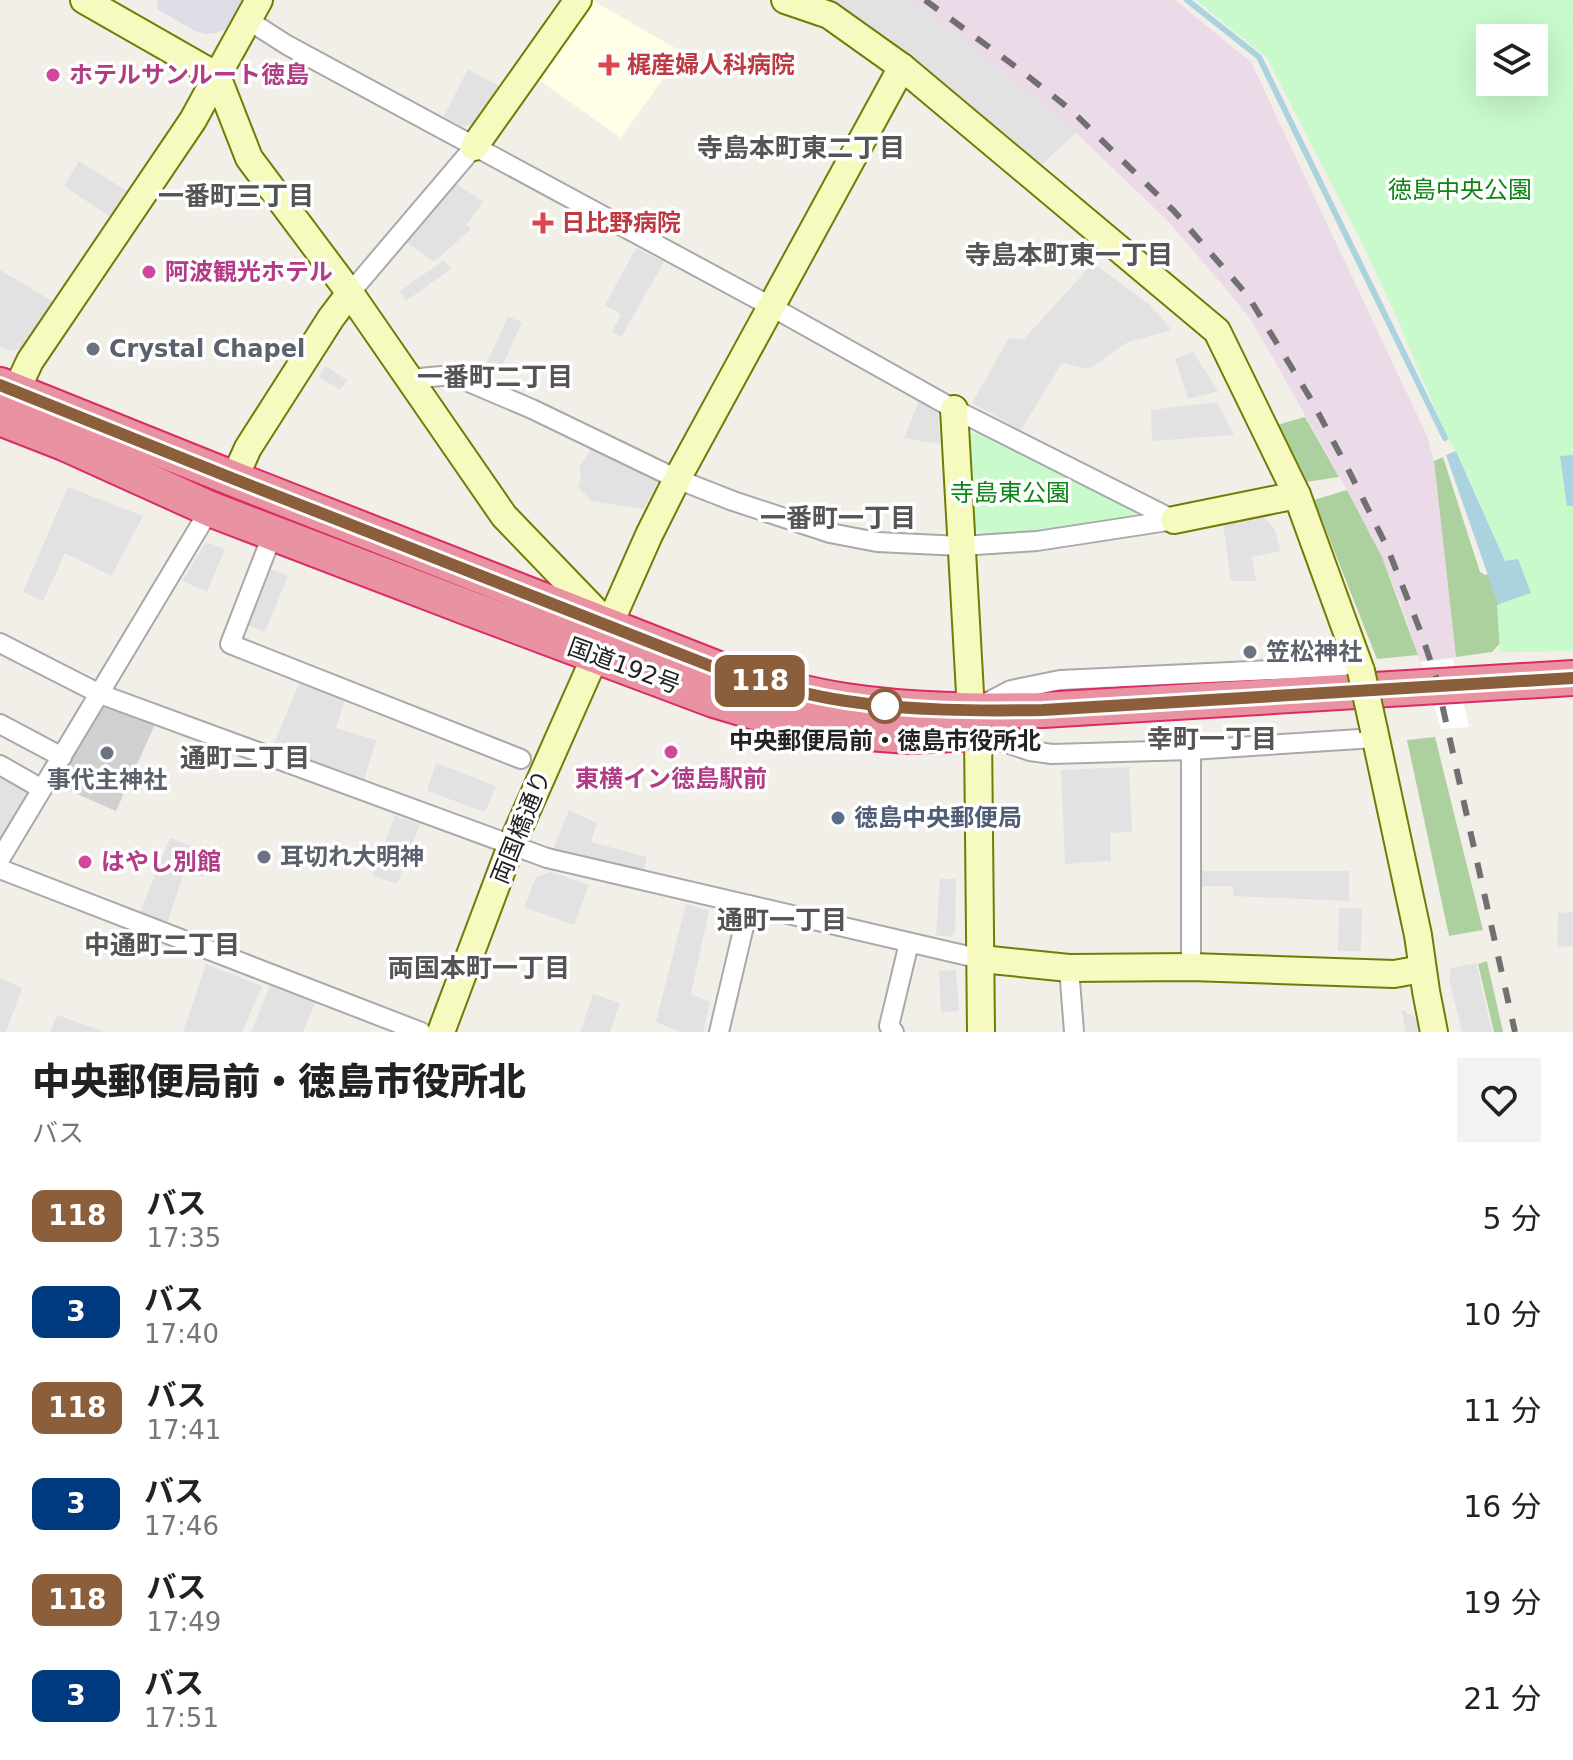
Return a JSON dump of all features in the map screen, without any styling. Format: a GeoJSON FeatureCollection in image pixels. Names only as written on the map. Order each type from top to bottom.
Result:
{"type":"FeatureCollection","features":[{"type":"Feature","properties":{"kind":"highway","name":"国道192号"},"geometry":{"type":"LineString","coordinates":[[5,398],[234,479],[602,640],[714,700],[778,719],[842,731],[908,736],[1043,710],[1573,678]]}},
{"type":"Feature","properties":{"kind":"highway","name":"国道192号"},"geometry":{"type":"LineString","coordinates":[[5,398],[64,443],[210,509],[273,533],[602,640]]}},
{"type":"Feature","properties":{"kind":"highway","name":"国道192号"},"geometry":{"type":"LineString","coordinates":[[975,722],[1573,697]]}},
{"type":"Feature","properties":{"kind":"street"},"geometry":{"type":"LineString","coordinates":[[84,0],[217,76],[249,158],[350,293],[504,516],[602,640]]}},
{"type":"Feature","properties":{"kind":"street"},"geometry":{"type":"LineString","coordinates":[[234,479],[248,448],[331,318],[474,147],[578,0]]}},
{"type":"Feature","properties":{"kind":"street"},"geometry":{"type":"LineString","coordinates":[[785,0],[829,15],[902,67],[1217,331],[1297,495],[1360,668],[1418,935],[1434,1032]]}},
{"type":"Feature","properties":{"kind":"street"},"geometry":{"type":"LineString","coordinates":[[5,398],[193,120],[254,10],[287,45],[954,409],[1174,520]]}},
{"type":"Feature","properties":{"kind":"street","name":"両国橋通り"},"geometry":{"type":"LineString","coordinates":[[441,1032],[511,846],[649,535],[902,67]]}},
{"type":"Feature","properties":{"kind":"street"},"geometry":{"type":"LineString","coordinates":[[409,379],[452,375],[532,409],[677,479],[830,533],[877,542],[961,546],[1037,541],[1174,520],[1297,495]]}},
{"type":"Feature","properties":{"kind":"street"},"geometry":{"type":"LineString","coordinates":[[954,409],[975,722],[981,1032]]}},
{"type":"Feature","properties":{"kind":"street"},"geometry":{"type":"LineString","coordinates":[[0,859],[210,509]]}},
{"type":"Feature","properties":{"kind":"street"},"geometry":{"type":"LineString","coordinates":[[273,533],[230,644],[521,759]]}},
{"type":"Feature","properties":{"kind":"street"},"geometry":{"type":"LineString","coordinates":[[0,643],[100,694],[547,858],[909,943],[981,959],[1069,968],[1191,967],[1394,974],[1422,969]]}},
{"type":"Feature","properties":{"kind":"street"},"geometry":{"type":"LineString","coordinates":[[975,722],[1011,690],[1060,680],[1360,668]]}},
{"type":"Feature","properties":{"kind":"street"},"geometry":{"type":"LineString","coordinates":[[975,722],[1030,751],[1052,754],[1191,750],[1375,734]]}},
{"type":"Feature","properties":{"kind":"street"},"geometry":{"type":"LineString","coordinates":[[0,724],[62,757]]}},
{"type":"Feature","properties":{"kind":"street"},"geometry":{"type":"LineString","coordinates":[[1191,750],[1191,967]]}},
{"type":"Feature","properties":{"kind":"street"},"geometry":{"type":"LineString","coordinates":[[0,765],[42,789]]}},
{"type":"Feature","properties":{"kind":"street"},"geometry":{"type":"LineString","coordinates":[[0,869],[421,1032]]}},
{"type":"Feature","properties":{"kind":"street"},"geometry":{"type":"LineString","coordinates":[[725,1031],[749,905]]}},
{"type":"Feature","properties":{"kind":"street"},"geometry":{"type":"LineString","coordinates":[[894,1032],[889,1026],[909,943]]}},
{"type":"Feature","properties":{"kind":"street"},"geometry":{"type":"LineString","coordinates":[[1069,968],[1074,1032]]}},
{"type":"Feature","properties":{"kind":"shaded area"},"geometry":{"type":"Polygon","coordinates":[[[158,0],[243,0],[225,29],[206,34],[157,9],[158,0]]]}},
{"type":"Feature","properties":{"kind":"shaded area","name":"梶産婦人科病院"},"geometry":{"type":"Polygon","coordinates":[[[588,0],[682,52],[621,138],[536,78],[588,0]]]}},
{"type":"Feature","properties":{"kind":"shaded area"},"geometry":{"type":"Polygon","coordinates":[[[832,0],[907,0],[933,17],[1076,133],[1040,166],[827,7],[832,0]]]}},
{"type":"Feature","properties":{"kind":"shaded area"},"geometry":{"type":"Polygon","coordinates":[[[907,0],[1175,0],[1251,62],[1427,436],[1434,461],[1456,657],[1420,661],[1382,557],[1269,351],[1250,319],[1226,289],[1166,219],[1076,133],[933,17],[907,0]]]}},
{"type":"Feature","properties":{"kind":"shaded area"},"geometry":{"type":"Polygon","coordinates":[[[468,69],[502,88],[478,124],[462,127],[444,116],[468,69]]]}},
{"type":"Feature","properties":{"kind":"shaded area"},"geometry":{"type":"Polygon","coordinates":[[[79,161],[130,193],[112,218],[64,186],[79,161]]]}},
{"type":"Feature","properties":{"kind":"shaded area"},"geometry":{"type":"Polygon","coordinates":[[[455,183],[483,202],[466,225],[471,229],[434,262],[406,242],[455,183]]]}},
{"type":"Feature","properties":{"kind":"shaded area"},"geometry":{"type":"Polygon","coordinates":[[[636,248],[664,262],[621,337],[612,332],[621,314],[605,305],[636,248]]]}},
{"type":"Feature","properties":{"kind":"shaded area"},"geometry":{"type":"Polygon","coordinates":[[[444,260],[451,269],[406,301],[400,291],[444,260]]]}},
{"type":"Feature","properties":{"kind":"shaded area"},"geometry":{"type":"Polygon","coordinates":[[[1093,263],[1149,304],[1172,330],[1128,342],[1089,369],[1062,363],[1021,430],[972,403],[1009,338],[1024,339],[1093,263]]]}},
{"type":"Feature","properties":{"kind":"shaded area"},"geometry":{"type":"Polygon","coordinates":[[[0,270],[54,302],[25,347],[11,351],[0,347],[0,270]]]}},
{"type":"Feature","properties":{"kind":"shaded area"},"geometry":{"type":"Polygon","coordinates":[[[508,317],[522,322],[501,369],[487,362],[508,317]]]}},
{"type":"Feature","properties":{"kind":"shaded area"},"geometry":{"type":"Polygon","coordinates":[[[1193,352],[1218,391],[1188,399],[1175,359],[1193,352]]]}},
{"type":"Feature","properties":{"kind":"shaded area"},"geometry":{"type":"Polygon","coordinates":[[[325,366],[347,380],[340,390],[319,377],[325,366]]]}},
{"type":"Feature","properties":{"kind":"shaded area"},"geometry":{"type":"Polygon","coordinates":[[[919,401],[938,412],[940,444],[904,438],[919,401]]]}},
{"type":"Feature","properties":{"kind":"shaded area"},"geometry":{"type":"Polygon","coordinates":[[[1217,402],[1234,435],[1152,441],[1151,410],[1217,402]]]}},
{"type":"Feature","properties":{"kind":"shaded area"},"geometry":{"type":"Polygon","coordinates":[[[592,447],[659,479],[644,509],[592,501],[578,487],[581,477],[579,468],[592,447]]]}},
{"type":"Feature","properties":{"kind":"shaded area"},"geometry":{"type":"Polygon","coordinates":[[[68,487],[143,516],[111,576],[65,553],[43,601],[23,592],[68,487]]]}},
{"type":"Feature","properties":{"kind":"shaded area"},"geometry":{"type":"Polygon","coordinates":[[[1250,512],[1266,519],[1275,530],[1280,551],[1252,557],[1256,581],[1231,581],[1222,517],[1250,512]]]}},
{"type":"Feature","properties":{"kind":"shaded area"},"geometry":{"type":"Polygon","coordinates":[[[206,542],[225,549],[207,592],[182,581],[206,542]]]}},
{"type":"Feature","properties":{"kind":"shaded area"},"geometry":{"type":"Polygon","coordinates":[[[265,567],[288,576],[265,632],[243,623],[265,567]]]}},
{"type":"Feature","properties":{"kind":"shaded area"},"geometry":{"type":"Polygon","coordinates":[[[301,679],[345,699],[336,728],[376,740],[364,781],[273,746],[301,679]]]}},
{"type":"Feature","properties":{"kind":"shaded area","name":"事代主神社"},"geometry":{"type":"Polygon","coordinates":[[[102,706],[156,722],[116,811],[54,784],[102,706]]]}},
{"type":"Feature","properties":{"kind":"shaded area"},"geometry":{"type":"Polygon","coordinates":[[[436,763],[496,786],[485,812],[427,791],[436,763]]]}},
{"type":"Feature","properties":{"kind":"shaded area"},"geometry":{"type":"Polygon","coordinates":[[[1129,767],[1132,832],[1110,833],[1111,861],[1065,864],[1061,770],[1129,767]]]}},
{"type":"Feature","properties":{"kind":"shaded area"},"geometry":{"type":"Polygon","coordinates":[[[0,774],[33,790],[0,845],[0,774]]]}},
{"type":"Feature","properties":{"kind":"shaded area"},"geometry":{"type":"Polygon","coordinates":[[[569,810],[597,823],[591,842],[647,857],[644,871],[554,848],[569,810]]]}},
{"type":"Feature","properties":{"kind":"shaded area"},"geometry":{"type":"Polygon","coordinates":[[[395,816],[420,824],[397,884],[372,875],[395,816]]]}},
{"type":"Feature","properties":{"kind":"shaded area"},"geometry":{"type":"Polygon","coordinates":[[[170,838],[210,853],[203,877],[185,870],[166,926],[139,915],[170,838]]]}},
{"type":"Feature","properties":{"kind":"shaded area"},"geometry":{"type":"Polygon","coordinates":[[[1199,871],[1349,871],[1349,901],[1233,896],[1233,886],[1199,886],[1199,871]]]}},
{"type":"Feature","properties":{"kind":"shaded area"},"geometry":{"type":"Polygon","coordinates":[[[551,872],[589,885],[574,925],[524,907],[536,877],[551,872]]]}},
{"type":"Feature","properties":{"kind":"shaded area"},"geometry":{"type":"Polygon","coordinates":[[[940,879],[956,879],[955,931],[951,937],[936,935],[940,879]]]}},
{"type":"Feature","properties":{"kind":"shaded area"},"geometry":{"type":"Polygon","coordinates":[[[686,904],[709,911],[691,994],[710,1002],[703,1032],[680,1032],[656,1022],[686,904]]]}},
{"type":"Feature","properties":{"kind":"shaded area"},"geometry":{"type":"Polygon","coordinates":[[[1339,908],[1362,908],[1361,951],[1338,951],[1339,908]]]}},
{"type":"Feature","properties":{"kind":"shaded area"},"geometry":{"type":"Polygon","coordinates":[[[1573,912],[1573,946],[1557,947],[1558,913],[1573,912]]]}},
{"type":"Feature","properties":{"kind":"shaded area"},"geometry":{"type":"Polygon","coordinates":[[[1476,963],[1492,1032],[1462,1032],[1449,979],[1451,968],[1476,963]]]}},
{"type":"Feature","properties":{"kind":"shaded area"},"geometry":{"type":"Polygon","coordinates":[[[206,964],[262,986],[242,1032],[183,1032],[206,964]]]}},
{"type":"Feature","properties":{"kind":"shaded area"},"geometry":{"type":"Polygon","coordinates":[[[956,970],[959,1011],[941,1012],[939,971],[956,970]]]}},
{"type":"Feature","properties":{"kind":"shaded area"},"geometry":{"type":"Polygon","coordinates":[[[0,978],[22,988],[6,1032],[0,1032],[0,978]]]}},
{"type":"Feature","properties":{"kind":"shaded area"},"geometry":{"type":"Polygon","coordinates":[[[270,986],[315,1003],[303,1032],[251,1032],[270,986]]]}},
{"type":"Feature","properties":{"kind":"shaded area"},"geometry":{"type":"Polygon","coordinates":[[[593,994],[620,1003],[610,1032],[580,1032],[593,994]]]}},
{"type":"Feature","properties":{"kind":"shaded area"},"geometry":{"type":"Polygon","coordinates":[[[1401,1009],[1418,1019],[1421,1032],[1406,1032],[1401,1009]]]}},
{"type":"Feature","properties":{"kind":"shaded area"},"geometry":{"type":"Polygon","coordinates":[[[57,1015],[105,1032],[50,1032],[57,1015]]]}},
{"type":"Feature","properties":{"kind":"green space","name":"徳島中央公園"},"geometry":{"type":"Polygon","coordinates":[[[1196,0],[1573,0],[1573,651],[1500,652],[1497,605],[1530,592],[1504,558],[1459,456],[1445,433],[1363,245],[1267,58],[1196,0]]]}},
{"type":"Feature","properties":{"kind":"green space"},"geometry":{"type":"Polygon","coordinates":[[[1305,417],[1339,477],[1300,483],[1273,426],[1305,417]]]}},
{"type":"Feature","properties":{"kind":"green space","name":"寺島東公園"},"geometry":{"type":"Polygon","coordinates":[[[984,434],[1133,508],[1134,513],[1130,517],[994,537],[971,529],[967,436],[984,434]]]}},
{"type":"Feature","properties":{"kind":"green space"},"geometry":{"type":"Polygon","coordinates":[[[1443,457],[1480,572],[1485,575],[1534,563],[1504,639],[1492,652],[1456,657],[1434,461],[1443,457]]]}},
{"type":"Feature","properties":{"kind":"green space"},"geometry":{"type":"Polygon","coordinates":[[[1347,490],[1382,557],[1418,655],[1377,659],[1314,500],[1347,490]]]}},
{"type":"Feature","properties":{"kind":"green space"},"geometry":{"type":"Polygon","coordinates":[[[1435,737],[1483,930],[1449,936],[1407,740],[1435,737]]]}},
{"type":"Feature","properties":{"kind":"green space"},"geometry":{"type":"Polygon","coordinates":[[[1487,961],[1503,1032],[1494,1032],[1478,964],[1487,961]]]}},
{"type":"Feature","properties":{"kind":"water"},"geometry":{"type":"Polygon","coordinates":[[[1456,451],[1505,561],[1518,559],[1531,593],[1498,604],[1446,455],[1456,451]]]}},
{"type":"Feature","properties":{"kind":"water"},"geometry":{"type":"Polygon","coordinates":[[[1573,455],[1573,506],[1567,506],[1560,456],[1573,455]]]}},
{"type":"Feature","properties":{"kind":"pier"},"geometry":{"type":"Polygon","coordinates":[[[1453,659],[1469,727],[1441,729],[1422,662],[1453,659]]]}},
{"type":"Feature","properties":{"kind":"waterway"},"geometry":{"type":"LineString","coordinates":[[1187,0],[1259,57],[1445,438]]}},
{"type":"Feature","properties":{"kind":"railway"},"geometry":{"type":"LineString","coordinates":[[925,0],[1071,110],[1174,211],[1248,296],[1312,401],[1387,547],[1436,677],[1515,1032]]}},
{"type":"Feature","properties":{"kind":"bus line","name":"118"},"geometry":{"type":"LineString","coordinates":[[0,385],[726,672],[846,701],[905,708],[1043,710],[1573,678]]}},
{"type":"Feature","properties":{"kind":"place","name":"梶産婦人科病院"},"geometry":{"type":"Point","coordinates":[609,65]}},
{"type":"Feature","properties":{"kind":"place","name":"ホテルサンルート徳島"},"geometry":{"type":"Point","coordinates":[53,75]}},
{"type":"Feature","properties":{"kind":"place","name":"日比野病院"},"geometry":{"type":"Point","coordinates":[543,223]}},
{"type":"Feature","properties":{"kind":"place","name":"阿波観光ホテル"},"geometry":{"type":"Point","coordinates":[149,272]}},
{"type":"Feature","properties":{"kind":"place","name":"Crystal Chapel"},"geometry":{"type":"Point","coordinates":[93,349]}},
{"type":"Feature","properties":{"kind":"place","name":"笠松神社"},"geometry":{"type":"Point","coordinates":[1250,652]}},
{"type":"Feature","properties":{"kind":"place","name":"中央郵便局前・徳島市役所北"},"geometry":{"type":"Point","coordinates":[885,706]}},
{"type":"Feature","properties":{"kind":"place","name":"東横イン徳島駅前"},"geometry":{"type":"Point","coordinates":[671,752]}},
{"type":"Feature","properties":{"kind":"place","name":"事代主神社"},"geometry":{"type":"Point","coordinates":[107,753]}},
{"type":"Feature","properties":{"kind":"place","name":"徳島中央郵便局"},"geometry":{"type":"Point","coordinates":[838,818]}},
{"type":"Feature","properties":{"kind":"place","name":"耳切れ大明神"},"geometry":{"type":"Point","coordinates":[264,857]}},
{"type":"Feature","properties":{"kind":"place","name":"はやし別館"},"geometry":{"type":"Point","coordinates":[85,862]}},
{"type":"Feature","properties":{"kind":"district","name":"寺島本町東二丁目"},"geometry":{"type":"Point","coordinates":[801,148]}},
{"type":"Feature","properties":{"kind":"district","name":"一番町三丁目"},"geometry":{"type":"Point","coordinates":[236,196]}},
{"type":"Feature","properties":{"kind":"district","name":"寺島本町東一丁目"},"geometry":{"type":"Point","coordinates":[1069,255]}},
{"type":"Feature","properties":{"kind":"district","name":"一番町二丁目"},"geometry":{"type":"Point","coordinates":[495,377]}},
{"type":"Feature","properties":{"kind":"district","name":"一番町一丁目"},"geometry":{"type":"Point","coordinates":[838,518]}},
{"type":"Feature","properties":{"kind":"district","name":"幸町一丁目"},"geometry":{"type":"Point","coordinates":[1212,739]}},
{"type":"Feature","properties":{"kind":"district","name":"通町二丁目"},"geometry":{"type":"Point","coordinates":[245,758]}},
{"type":"Feature","properties":{"kind":"district","name":"通町一丁目"},"geometry":{"type":"Point","coordinates":[782,920]}},
{"type":"Feature","properties":{"kind":"district","name":"中通町二丁目"},"geometry":{"type":"Point","coordinates":[162,945]}},
{"type":"Feature","properties":{"kind":"district","name":"両国本町一丁目"},"geometry":{"type":"Point","coordinates":[479,968]}}]}
